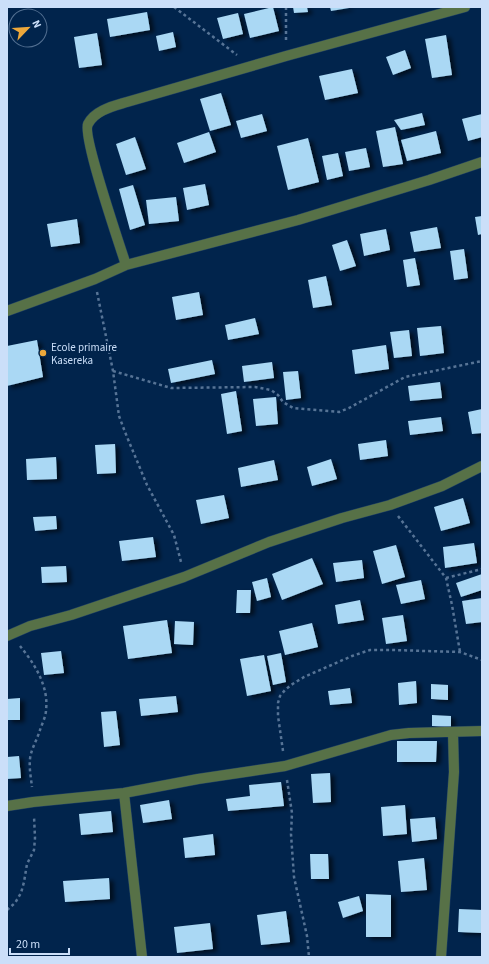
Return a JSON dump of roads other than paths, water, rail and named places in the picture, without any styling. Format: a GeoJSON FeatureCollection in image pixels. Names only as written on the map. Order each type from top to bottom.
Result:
{"type":"FeatureCollection","features":[{"type":"Feature","properties":{"kind":"street"},"geometry":{"type":"LineString","coordinates":[[126,265],[86,132],[87,125],[95,115],[113,106],[286,56],[465,7]]}},
{"type":"Feature","properties":{"kind":"street"},"geometry":{"type":"LineString","coordinates":[[7,311],[95,279],[126,265],[298,220],[482,162]]}},
{"type":"Feature","properties":{"kind":"street"},"geometry":{"type":"LineString","coordinates":[[9,635],[30,626],[71,615],[184,576],[284,537],[342,518],[390,505],[442,486],[482,466]]}},
{"type":"Feature","properties":{"kind":"street"},"geometry":{"type":"LineString","coordinates":[[7,806],[124,793],[198,779],[285,766],[390,735],[482,731]]}},
{"type":"Feature","properties":{"kind":"street"},"geometry":{"type":"LineString","coordinates":[[441,957],[454,772],[453,733]]}},
{"type":"Feature","properties":{"kind":"street"},"geometry":{"type":"LineString","coordinates":[[124,793],[142,957]]}},
{"type":"Feature","properties":{"kind":"place","name":"Ecole primaire Kasereka"},"geometry":{"type":"Point","coordinates":[43,353]}}]}
